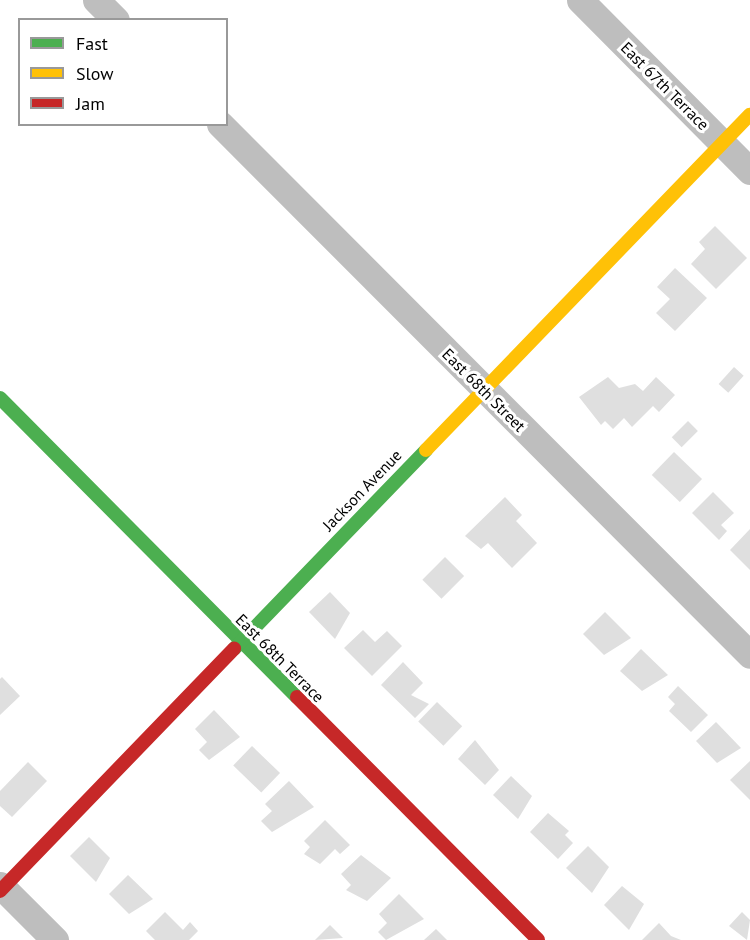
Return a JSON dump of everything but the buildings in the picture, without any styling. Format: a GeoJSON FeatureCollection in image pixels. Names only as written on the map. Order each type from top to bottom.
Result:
{"type":"FeatureCollection","features":[{"type":"Feature","properties":{"kind":"street"},"geometry":{"type":"LineString","coordinates":[[96,0],[114,18]]}},
{"type":"Feature","properties":{"kind":"street","name":"East 67th Terrace"},"geometry":{"type":"LineString","coordinates":[[580,0],[750,171]]}},
{"type":"Feature","properties":{"kind":"street","name":"Jackson Avenue"},"geometry":{"type":"LineString","coordinates":[[1,888],[482,388],[750,115]]}},
{"type":"Feature","properties":{"kind":"street","name":"East 68th Street"},"geometry":{"type":"LineString","coordinates":[[222,126],[750,655]]}},
{"type":"Feature","properties":{"kind":"street","name":"East 68th Terrace"},"geometry":{"type":"LineString","coordinates":[[0,398],[538,940]]}},
{"type":"Feature","properties":{"kind":"street"},"geometry":{"type":"LineString","coordinates":[[1,888],[55,940]]}},
{"type":"Feature","properties":{"kind":"traffic: fast"},"geometry":{"type":"LineString","coordinates":[[0,398],[297,697]]}},
{"type":"Feature","properties":{"kind":"traffic: fast"},"geometry":{"type":"LineString","coordinates":[[234,649],[426,450]]}},
{"type":"Feature","properties":{"kind":"traffic: slow"},"geometry":{"type":"LineString","coordinates":[[426,450],[750,115]]}},
{"type":"Feature","properties":{"kind":"traffic: jam"},"geometry":{"type":"LineString","coordinates":[[0,891],[234,649]]}},
{"type":"Feature","properties":{"kind":"traffic: jam"},"geometry":{"type":"LineString","coordinates":[[297,697],[538,940]]}}]}
